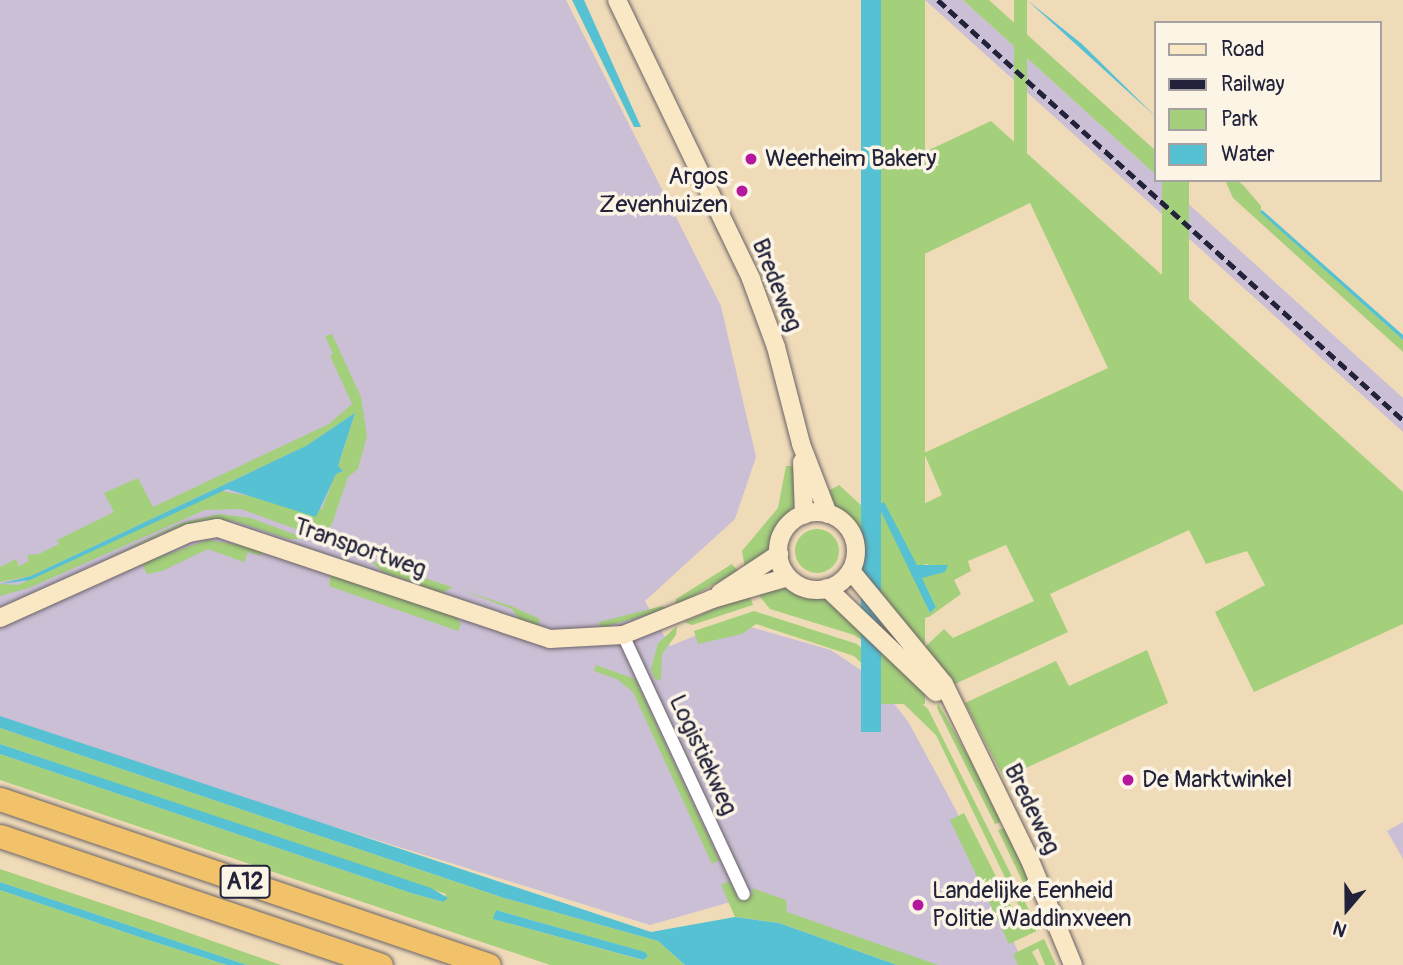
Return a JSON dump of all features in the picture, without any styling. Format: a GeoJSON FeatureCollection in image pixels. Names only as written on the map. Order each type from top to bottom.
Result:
{"type":"FeatureCollection","features":[{"type":"Feature","properties":{"kind":"highway","name":"A12"},"geometry":{"type":"LineString","coordinates":[[0,799],[489,965]]}},
{"type":"Feature","properties":{"kind":"highway","name":"A12"},"geometry":{"type":"LineString","coordinates":[[0,836],[381,965]]}},
{"type":"Feature","properties":{"kind":"street","name":"Bredeweg"},"geometry":{"type":"LineString","coordinates":[[617,0],[751,279],[776,347],[802,444],[828,514]]}},
{"type":"Feature","properties":{"kind":"street","name":"Bredeweg"},"geometry":{"type":"LineString","coordinates":[[802,444],[804,514]]}},
{"type":"Feature","properties":{"kind":"street"},"geometry":{"type":"LineString","coordinates":[[804,514],[828,514],[844,523],[853,537],[856,554],[850,571],[827,589],[806,588],[788,577],[779,554],[785,530],[804,514]]}},
{"type":"Feature","properties":{"kind":"street","name":"Transportweg"},"geometry":{"type":"LineString","coordinates":[[0,618],[190,533],[218,528],[550,639],[623,635],[712,599],[788,577]]}},
{"type":"Feature","properties":{"kind":"street","name":"Transportweg"},"geometry":{"type":"LineString","coordinates":[[712,599],[779,554]]}},
{"type":"Feature","properties":{"kind":"street","name":"Bredeweg"},"geometry":{"type":"LineString","coordinates":[[850,571],[926,660],[1030,858],[1073,965]]}},
{"type":"Feature","properties":{"kind":"street","name":"Bredeweg"},"geometry":{"type":"LineString","coordinates":[[827,589],[920,672],[957,715]]}},
{"type":"Feature","properties":{"kind":"street","name":"Logistiekweg"},"geometry":{"type":"LineString","coordinates":[[623,635],[744,894]]}},
{"type":"Feature","properties":{"kind":"shaded area"},"geometry":{"type":"Polygon","coordinates":[[[0,0],[566,0],[721,306],[756,457],[735,519],[645,601],[670,646],[712,629],[747,626],[831,650],[877,681],[909,723],[957,812],[1024,965],[927,965],[763,907],[727,903],[650,925],[0,723],[0,0]]]}},
{"type":"Feature","properties":{"kind":"shaded area"},"geometry":{"type":"Polygon","coordinates":[[[925,0],[963,0],[1154,173],[1154,182],[1164,182],[1403,398],[1403,432],[925,0]]]}},
{"type":"Feature","properties":{"kind":"shaded area"},"geometry":{"type":"Polygon","coordinates":[[[1403,822],[1403,859],[1387,831],[1403,822]]]}},
{"type":"Feature","properties":{"kind":"green space"},"geometry":{"type":"Polygon","coordinates":[[[881,0],[925,0],[925,704],[881,704],[881,0]]]}},
{"type":"Feature","properties":{"kind":"green space"},"geometry":{"type":"Polygon","coordinates":[[[963,0],[989,0],[1154,149],[1154,173],[963,0]]]}},
{"type":"Feature","properties":{"kind":"green space"},"geometry":{"type":"Polygon","coordinates":[[[1014,0],[1027,0],[1027,192],[1014,192],[1014,0]]]}},
{"type":"Feature","properties":{"kind":"green space"},"geometry":{"type":"Polygon","coordinates":[[[991,121],[1403,492],[1403,624],[1254,692],[1215,612],[1265,585],[1247,551],[1206,564],[1189,530],[1050,594],[1068,632],[955,684],[936,664],[925,647],[944,629],[953,638],[1034,601],[1006,545],[968,561],[971,571],[954,580],[961,594],[929,617],[903,622],[865,575],[859,533],[831,504],[830,490],[839,485],[863,507],[881,501],[878,505],[930,613],[936,607],[922,578],[930,565],[914,561],[893,519],[942,495],[924,453],[1108,368],[1030,203],[912,260],[871,177],[991,121]]]}},
{"type":"Feature","properties":{"kind":"green space"},"geometry":{"type":"Polygon","coordinates":[[[1162,182],[1189,182],[1189,505],[1162,505],[1162,182]]]}},
{"type":"Feature","properties":{"kind":"green space"},"geometry":{"type":"Polygon","coordinates":[[[1226,182],[1239,182],[1244,186],[1261,206],[1261,212],[1403,340],[1403,352],[1233,198],[1226,182]]]}},
{"type":"Feature","properties":{"kind":"green space"},"geometry":{"type":"Polygon","coordinates":[[[332,334],[361,397],[367,436],[358,469],[348,477],[332,524],[324,533],[318,537],[241,509],[205,510],[29,588],[0,596],[0,584],[18,585],[221,491],[322,509],[336,473],[343,472],[338,467],[355,413],[306,446],[31,576],[0,582],[0,567],[16,559],[19,566],[29,561],[27,555],[39,554],[59,544],[57,540],[114,512],[104,493],[138,478],[153,507],[329,424],[352,404],[330,356],[333,354],[325,336],[332,334]]]}},
{"type":"Feature","properties":{"kind":"green space"},"geometry":{"type":"Polygon","coordinates":[[[786,466],[795,466],[794,504],[766,552],[745,568],[742,551],[778,508],[786,466]]]}},
{"type":"Feature","properties":{"kind":"green space"},"geometry":{"type":"Polygon","coordinates":[[[219,514],[251,518],[307,539],[288,539],[234,521],[207,520],[183,525],[107,558],[181,523],[219,514]]]}},
{"type":"Feature","properties":{"kind":"green space"},"geometry":{"type":"Polygon","coordinates":[[[817,529],[833,535],[839,551],[833,567],[817,573],[801,567],[795,551],[801,535],[817,529]]]}},
{"type":"Feature","properties":{"kind":"green space"},"geometry":{"type":"Polygon","coordinates":[[[208,540],[263,549],[261,556],[248,552],[244,562],[208,549],[162,571],[147,574],[142,563],[208,540]]]}},
{"type":"Feature","properties":{"kind":"green space"},"geometry":{"type":"Polygon","coordinates":[[[369,560],[453,587],[442,593],[383,572],[369,560]]]}},
{"type":"Feature","properties":{"kind":"green space"},"geometry":{"type":"Polygon","coordinates":[[[732,564],[738,571],[675,606],[676,599],[732,564]]]}},
{"type":"Feature","properties":{"kind":"green space"},"geometry":{"type":"Polygon","coordinates":[[[331,573],[456,617],[461,624],[458,631],[329,586],[331,573]]]}},
{"type":"Feature","properties":{"kind":"green space"},"geometry":{"type":"Polygon","coordinates":[[[782,588],[828,600],[887,649],[882,654],[854,635],[770,609],[756,592],[782,588]]]}},
{"type":"Feature","properties":{"kind":"green space"},"geometry":{"type":"Polygon","coordinates":[[[457,589],[511,606],[540,619],[538,626],[519,620],[512,609],[457,589]]]}},
{"type":"Feature","properties":{"kind":"green space"},"geometry":{"type":"Polygon","coordinates":[[[749,594],[753,605],[692,625],[684,622],[749,594]]]}},
{"type":"Feature","properties":{"kind":"green space"},"geometry":{"type":"Polygon","coordinates":[[[662,606],[668,609],[600,628],[599,622],[662,606]]]}},
{"type":"Feature","properties":{"kind":"green space"},"geometry":{"type":"Polygon","coordinates":[[[754,611],[857,644],[928,709],[1039,930],[1009,944],[950,820],[964,813],[1023,930],[1029,927],[936,735],[854,656],[756,624],[742,634],[698,644],[694,631],[754,611]]]}},
{"type":"Feature","properties":{"kind":"green space"},"geometry":{"type":"Polygon","coordinates":[[[677,626],[676,635],[662,654],[661,680],[655,679],[651,669],[658,643],[677,626]]]}},
{"type":"Feature","properties":{"kind":"green space"},"geometry":{"type":"Polygon","coordinates":[[[1147,650],[1168,703],[1004,778],[965,703],[1056,661],[1069,686],[1147,650]]]}},
{"type":"Feature","properties":{"kind":"green space"},"geometry":{"type":"Polygon","coordinates":[[[596,665],[635,679],[719,860],[712,864],[633,692],[617,679],[594,671],[596,665]]]}},
{"type":"Feature","properties":{"kind":"green space"},"geometry":{"type":"Polygon","coordinates":[[[938,703],[1001,822],[995,824],[937,708],[938,703]]]}},
{"type":"Feature","properties":{"kind":"green space"},"geometry":{"type":"Polygon","coordinates":[[[0,728],[504,898],[658,941],[685,965],[550,965],[0,780],[0,754],[411,893],[443,902],[446,894],[0,744],[0,728]],[[496,910],[494,919],[642,960],[648,956],[644,952],[496,910]]]}},
{"type":"Feature","properties":{"kind":"green space"},"geometry":{"type":"Polygon","coordinates":[[[1005,828],[1034,891],[1028,893],[998,830],[1005,828]]]}},
{"type":"Feature","properties":{"kind":"green space"},"geometry":{"type":"Polygon","coordinates":[[[0,869],[281,965],[247,965],[0,882],[0,869]]]}},
{"type":"Feature","properties":{"kind":"green space"},"geometry":{"type":"Polygon","coordinates":[[[729,881],[739,900],[753,893],[752,888],[786,900],[787,912],[938,965],[897,965],[779,923],[735,917],[721,885],[729,881]]]}},
{"type":"Feature","properties":{"kind":"green space"},"geometry":{"type":"Polygon","coordinates":[[[0,890],[148,940],[227,965],[0,965],[0,890]]]}},
{"type":"Feature","properties":{"kind":"green space"},"geometry":{"type":"Polygon","coordinates":[[[1044,939],[1056,965],[1045,965],[1038,948],[1032,952],[1039,965],[1018,965],[1013,954],[1044,939]]]}},
{"type":"Feature","properties":{"kind":"water"},"geometry":{"type":"Polygon","coordinates":[[[572,0],[584,0],[641,127],[634,127],[572,0]]]}},
{"type":"Feature","properties":{"kind":"water"},"geometry":{"type":"Polygon","coordinates":[[[861,0],[881,0],[881,732],[861,732],[861,0]]]}},
{"type":"Feature","properties":{"kind":"water"},"geometry":{"type":"Polygon","coordinates":[[[1027,0],[1082,44],[1154,115],[1027,0]]]}},
{"type":"Feature","properties":{"kind":"water"},"geometry":{"type":"Polygon","coordinates":[[[1262,210],[1403,335],[1403,340],[1260,212],[1262,210]]]}},
{"type":"Feature","properties":{"kind":"water"},"geometry":{"type":"Polygon","coordinates":[[[355,413],[338,466],[343,471],[336,474],[316,517],[227,489],[30,580],[0,584],[31,576],[306,446],[355,413]]]}},
{"type":"Feature","properties":{"kind":"water"},"geometry":{"type":"Polygon","coordinates":[[[884,502],[917,565],[948,565],[945,572],[922,578],[936,607],[930,613],[878,505],[884,502]]]}},
{"type":"Feature","properties":{"kind":"water"},"geometry":{"type":"Polygon","coordinates":[[[0,716],[651,932],[735,917],[779,923],[897,965],[685,965],[658,941],[504,898],[0,728],[0,716]]]}},
{"type":"Feature","properties":{"kind":"water"},"geometry":{"type":"Polygon","coordinates":[[[0,744],[431,888],[448,898],[443,902],[411,893],[0,754],[0,744]]]}},
{"type":"Feature","properties":{"kind":"water"},"geometry":{"type":"Polygon","coordinates":[[[0,882],[247,965],[227,965],[148,940],[0,890],[0,882]]]}},
{"type":"Feature","properties":{"kind":"water"},"geometry":{"type":"Polygon","coordinates":[[[496,910],[645,952],[648,956],[643,960],[493,919],[496,910]]]}},
{"type":"Feature","properties":{"kind":"railway"},"geometry":{"type":"LineString","coordinates":[[938,0],[1403,420]]}},
{"type":"Feature","properties":{"kind":"place","name":"Weerheim Bakery"},"geometry":{"type":"Point","coordinates":[751,159]}},
{"type":"Feature","properties":{"kind":"place","name":"Argos Zevenhuizen"},"geometry":{"type":"Point","coordinates":[742,191]}},
{"type":"Feature","properties":{"kind":"place","name":"De Marktwinkel"},"geometry":{"type":"Point","coordinates":[1128,780]}},
{"type":"Feature","properties":{"kind":"place","name":"Landelijke Eenheid Politie Waddinxveen"},"geometry":{"type":"Point","coordinates":[918,905]}}]}
